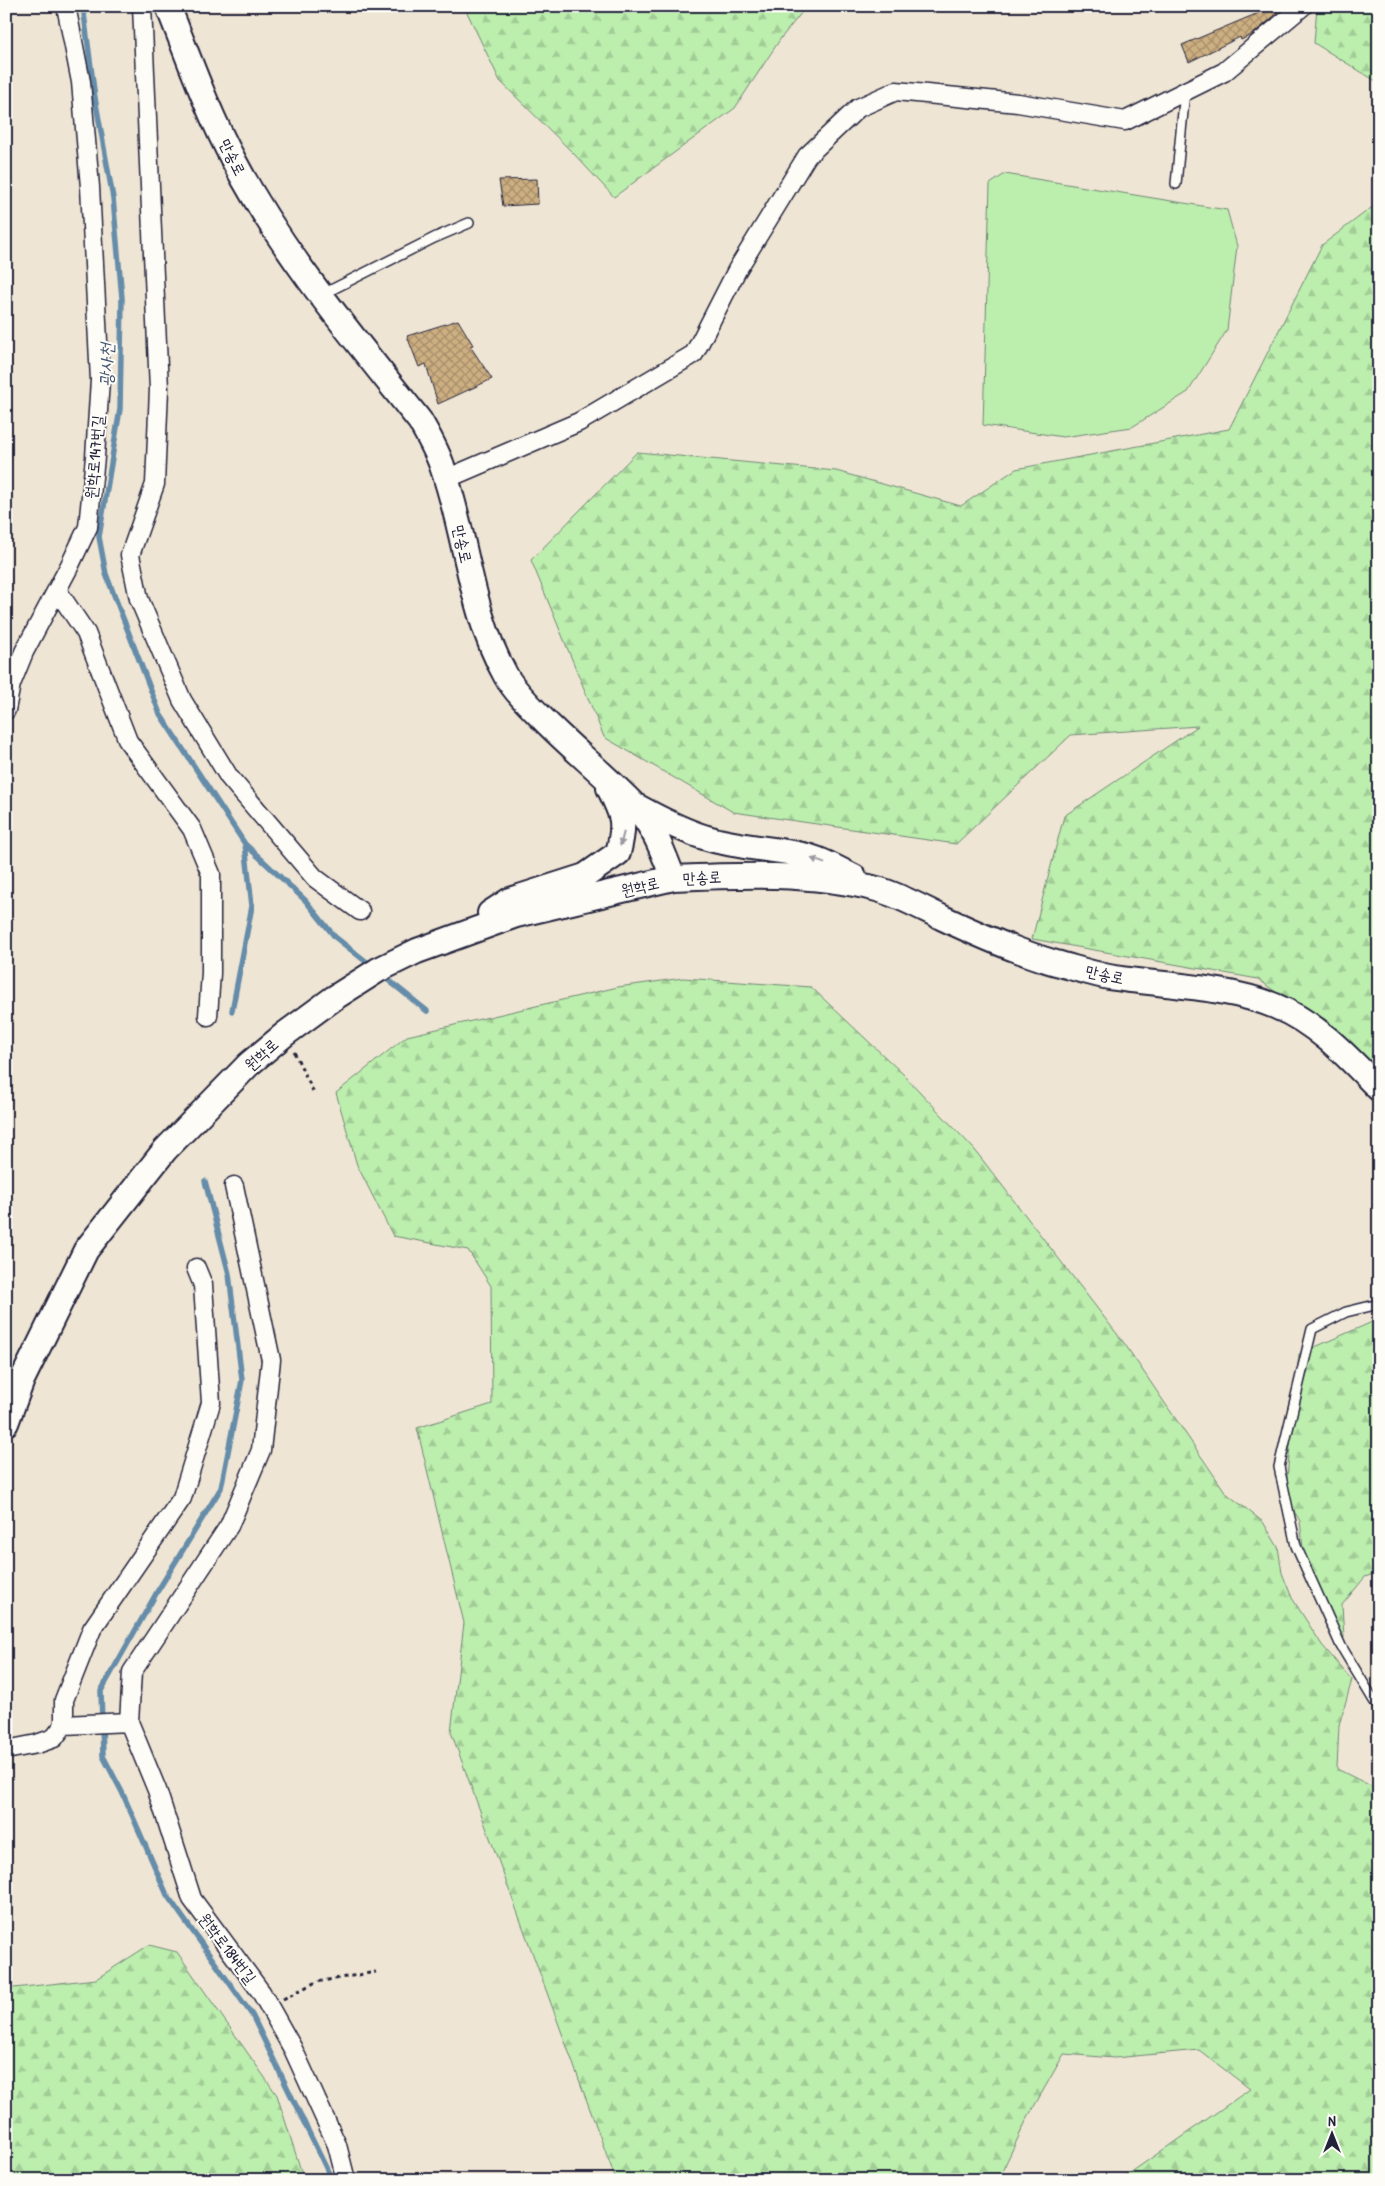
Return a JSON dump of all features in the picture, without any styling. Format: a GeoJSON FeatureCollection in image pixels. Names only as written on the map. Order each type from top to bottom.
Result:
{"type":"FeatureCollection","features":[{"type":"Feature","properties":{"kind":"street","name":"원학로147번길"},"geometry":{"type":"LineString","coordinates":[[6,710],[8,683],[88,527],[95,457],[100,380],[94,294],[90,187],[81,82],[66,6]]}},
{"type":"Feature","properties":{"kind":"street"},"geometry":{"type":"LineString","coordinates":[[142,6],[159,389],[155,484],[130,555],[139,599],[182,700],[229,777],[315,878],[360,911]]}},
{"type":"Feature","properties":{"kind":"street","name":"만송로"},"geometry":{"type":"LineString","coordinates":[[168,6],[209,108],[234,163],[307,279],[420,421],[432,442],[446,479],[476,605],[489,640],[507,677],[530,706],[559,736],[635,806],[660,842],[673,878],[753,874],[811,878],[878,889],[1010,947],[1054,963],[1112,978],[1205,989],[1249,998],[1276,1007],[1310,1026],[1340,1048],[1379,1089]]}},
{"type":"Feature","properties":{"kind":"street"},"geometry":{"type":"LineString","coordinates":[[446,479],[579,422],[694,354],[737,270],[807,156],[858,108],[896,92],[1018,103],[1125,121],[1224,72],[1303,6]]}},
{"type":"Feature","properties":{"kind":"street"},"geometry":{"type":"LineString","coordinates":[[57,590],[86,633],[128,741],[192,830],[211,874],[211,973],[208,1016]]}},
{"type":"Feature","properties":{"kind":"street"},"geometry":{"type":"LineString","coordinates":[[452,938],[510,900],[585,876],[618,853],[624,832],[622,814],[604,778]]}},
{"type":"Feature","properties":{"kind":"street"},"geometry":{"type":"LineString","coordinates":[[635,806],[664,822],[708,838],[748,848],[799,854],[823,862],[878,889]]}},
{"type":"Feature","properties":{"kind":"street","name":"원학로"},"geometry":{"type":"LineString","coordinates":[[6,1423],[22,1380],[86,1250],[165,1150],[249,1064],[285,1034],[334,998],[378,970],[417,951],[516,915],[673,878]]}},
{"type":"Feature","properties":{"kind":"street"},"geometry":{"type":"LineString","coordinates":[[6,1750],[38,1744],[54,1738],[72,1724],[122,1722],[132,1672],[229,1526],[261,1450],[272,1360],[234,1186]]}},
{"type":"Feature","properties":{"kind":"street"},"geometry":{"type":"LineString","coordinates":[[72,1724],[64,1700],[92,1629],[182,1498],[211,1403],[203,1285],[196,1268]]}},
{"type":"Feature","properties":{"kind":"street","name":"원학로184번길"},"geometry":{"type":"LineString","coordinates":[[122,1722],[157,1790],[192,1899],[261,1992],[293,2049],[337,2145],[346,2180]]}},
{"type":"Feature","properties":{"kind":"lane"},"geometry":{"type":"LineString","coordinates":[[1176,184],[1185,91]]}},
{"type":"Feature","properties":{"kind":"lane"},"geometry":{"type":"LineString","coordinates":[[320,295],[434,238],[470,224]]}},
{"type":"Feature","properties":{"kind":"lane"},"geometry":{"type":"LineString","coordinates":[[1379,1304],[1346,1312],[1312,1329],[1279,1466],[1296,1546],[1341,1646],[1379,1709]]}},
{"type":"Feature","properties":{"kind":"path"},"geometry":{"type":"LineString","coordinates":[[285,1034],[314,1094]]}},
{"type":"Feature","properties":{"kind":"path"},"geometry":{"type":"LineString","coordinates":[[269,2007],[316,1982],[376,1972]]}},
{"type":"Feature","properties":{"kind":"green space"},"geometry":{"type":"Polygon","coordinates":[[[464,6],[807,6],[781,38],[735,108],[614,197],[574,154],[500,81],[464,6]]]}},
{"type":"Feature","properties":{"kind":"green space"},"geometry":{"type":"Polygon","coordinates":[[[1317,6],[1379,6],[1379,83],[1314,43],[1317,6]]]}},
{"type":"Feature","properties":{"kind":"green space"},"geometry":{"type":"Polygon","coordinates":[[[1005,174],[1227,210],[1237,246],[1227,330],[1188,392],[1132,427],[1063,437],[983,425],[990,184],[1005,174]]]}},
{"type":"Feature","properties":{"kind":"green space"},"geometry":{"type":"Polygon","coordinates":[[[1379,202],[1379,1068],[1258,979],[1032,939],[1064,816],[1198,726],[1071,735],[956,844],[733,812],[604,737],[531,560],[637,452],[836,471],[961,506],[1016,469],[1229,429],[1322,245],[1379,202]]]}},
{"type":"Feature","properties":{"kind":"green space"},"geometry":{"type":"Polygon","coordinates":[[[683,978],[811,987],[903,1074],[974,1149],[1124,1343],[1226,1493],[1263,1522],[1278,1547],[1282,1573],[1292,1598],[1322,1645],[1352,1680],[1339,1725],[1337,1769],[1379,1790],[1379,2180],[1120,2180],[1250,2089],[1199,2050],[1114,2058],[1064,2054],[1028,2117],[998,2180],[616,2180],[451,1732],[464,1623],[417,1428],[492,1404],[491,1286],[468,1250],[393,1236],[357,1165],[336,1093],[407,1036],[618,987],[683,978]]]}},
{"type":"Feature","properties":{"kind":"green space"},"geometry":{"type":"Polygon","coordinates":[[[1379,1319],[1379,1572],[1365,1577],[1342,1605],[1344,1638],[1324,1614],[1304,1556],[1300,1521],[1285,1497],[1299,1354],[1379,1319]]]}},
{"type":"Feature","properties":{"kind":"green space"},"geometry":{"type":"Polygon","coordinates":[[[149,1945],[177,1952],[277,2095],[304,2180],[6,2180],[6,1991],[14,1988],[96,1979],[149,1945]]]}},
{"type":"Feature","properties":{"kind":"building"},"geometry":{"type":"Polygon","coordinates":[[[1275,6],[1278,13],[1253,34],[1241,40],[1240,37],[1189,62],[1182,45],[1275,6]]]}},
{"type":"Feature","properties":{"kind":"building"},"geometry":{"type":"Polygon","coordinates":[[[537,179],[538,204],[503,206],[499,180],[537,179]]]}},
{"type":"Feature","properties":{"kind":"building"},"geometry":{"type":"Polygon","coordinates":[[[458,320],[473,345],[470,346],[492,379],[438,404],[426,364],[419,367],[407,336],[458,320]]]}},
{"type":"Feature","properties":{"kind":"waterway","name":"광사천"},"geometry":{"type":"LineString","coordinates":[[83,6],[95,98],[113,198],[122,298],[120,409],[99,537],[106,574],[160,714],[245,844],[252,906],[232,1011]]}},
{"type":"Feature","properties":{"kind":"waterway"},"geometry":{"type":"LineString","coordinates":[[245,844],[305,900],[335,937],[373,967]]}},
{"type":"Feature","properties":{"kind":"waterway"},"geometry":{"type":"LineString","coordinates":[[382,975],[427,1011]]}},
{"type":"Feature","properties":{"kind":"waterway"},"geometry":{"type":"LineString","coordinates":[[205,1181],[229,1274],[242,1380],[221,1488],[157,1592],[101,1691],[103,1756],[122,1792],[167,1895],[252,2015],[332,2180]]}}]}
